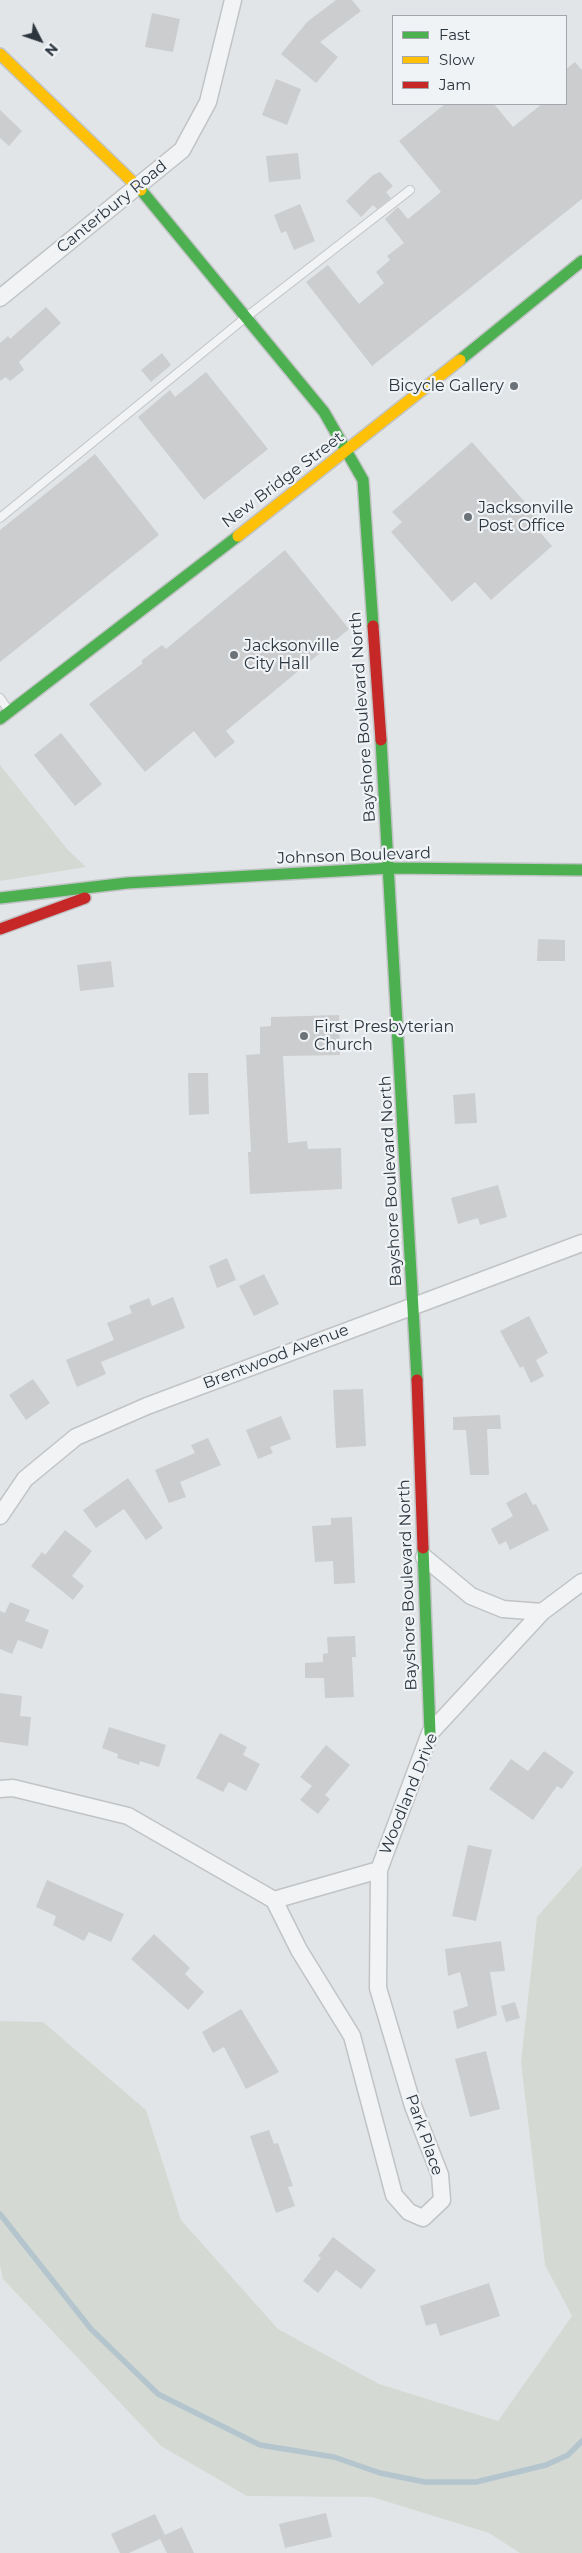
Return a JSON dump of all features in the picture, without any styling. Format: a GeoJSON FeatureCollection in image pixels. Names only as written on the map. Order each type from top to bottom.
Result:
{"type":"FeatureCollection","features":[{"type":"Feature","properties":{"kind":"street","name":"Canterbury Road"},"geometry":{"type":"LineString","coordinates":[[0,298],[182,150],[208,102],[237,2]]}},
{"type":"Feature","properties":{"kind":"street","name":"Bayshore Boulevard North"},"geometry":{"type":"LineString","coordinates":[[0,54],[138,187],[324,412],[362,480],[390,868],[414,1305],[430,1733]]}},
{"type":"Feature","properties":{"kind":"street","name":"New Bridge Street"},"geometry":{"type":"LineString","coordinates":[[0,719],[347,451],[582,261]]}},
{"type":"Feature","properties":{"kind":"street","name":"Johnson Boulevard"},"geometry":{"type":"LineString","coordinates":[[0,898],[127,883],[390,868],[582,870]]}},
{"type":"Feature","properties":{"kind":"street","name":"Johnson Boulevard"},"geometry":{"type":"LineString","coordinates":[[0,929],[127,883]]}},
{"type":"Feature","properties":{"kind":"street","name":"Brentwood Avenue"},"geometry":{"type":"LineString","coordinates":[[0,1516],[25,1480],[76,1437],[147,1406],[582,1243]]}},
{"type":"Feature","properties":{"kind":"street"},"geometry":{"type":"LineString","coordinates":[[424,1557],[471,1596],[504,1609],[542,1612]]}},
{"type":"Feature","properties":{"kind":"street","name":"Woodland Drive"},"geometry":{"type":"LineString","coordinates":[[274,1900],[378,1870],[430,1733],[542,1612],[582,1582]]}},
{"type":"Feature","properties":{"kind":"street"},"geometry":{"type":"LineString","coordinates":[[0,1788],[13,1788],[128,1816],[274,1900]]}},
{"type":"Feature","properties":{"kind":"street","name":"Park Place"},"geometry":{"type":"LineString","coordinates":[[274,1900],[300,1950],[352,2036],[394,2195],[408,2212],[423,2218],[442,2200],[440,2175],[413,2106],[378,1988],[378,1870]]}},
{"type":"Feature","properties":{"kind":"lane"},"geometry":{"type":"LineString","coordinates":[[0,518],[245,318],[410,190]]}},
{"type":"Feature","properties":{"kind":"lane"},"geometry":{"type":"LineString","coordinates":[[0,698],[10,712]]}},
{"type":"Feature","properties":{"kind":"shaded area"},"geometry":{"type":"Polygon","coordinates":[[[0,765],[68,850],[86,867],[0,881],[0,765]]]}},
{"type":"Feature","properties":{"kind":"shaded area"},"geometry":{"type":"Polygon","coordinates":[[[582,1866],[582,2553],[520,2553],[489,2533],[372,2497],[247,2496],[161,2446],[3,2279],[0,2265],[0,2021],[43,2022],[146,2110],[181,2220],[278,2329],[379,2384],[498,2421],[572,2316],[545,2265],[521,2062],[537,1917],[582,1866]]]}},
{"type":"Feature","properties":{"kind":"building"},"geometry":{"type":"Polygon","coordinates":[[[336,0],[352,0],[361,11],[320,42],[338,57],[316,83],[281,54],[307,22],[336,0]]]}},
{"type":"Feature","properties":{"kind":"building"},"geometry":{"type":"Polygon","coordinates":[[[152,13],[180,19],[173,52],[145,47],[152,13]]]}},
{"type":"Feature","properties":{"kind":"building"},"geometry":{"type":"Polygon","coordinates":[[[575,62],[582,70],[582,199],[372,366],[306,282],[328,265],[359,304],[384,283],[376,272],[390,260],[387,256],[404,243],[385,219],[398,207],[408,219],[441,192],[399,141],[444,105],[495,105],[513,127],[541,105],[567,105],[567,68],[575,62]]]}},
{"type":"Feature","properties":{"kind":"building"},"geometry":{"type":"Polygon","coordinates":[[[276,79],[301,89],[287,125],[262,115],[276,79]]]}},
{"type":"Feature","properties":{"kind":"building"},"geometry":{"type":"Polygon","coordinates":[[[0,110],[22,131],[9,146],[0,138],[0,110]]]}},
{"type":"Feature","properties":{"kind":"building"},"geometry":{"type":"Polygon","coordinates":[[[298,153],[301,179],[269,182],[266,156],[298,153]]]}},
{"type":"Feature","properties":{"kind":"building"},"geometry":{"type":"Polygon","coordinates":[[[380,172],[393,186],[386,192],[391,198],[377,209],[373,205],[361,217],[346,201],[373,175],[380,172]]]}},
{"type":"Feature","properties":{"kind":"building"},"geometry":{"type":"Polygon","coordinates":[[[300,204],[315,241],[294,250],[286,231],[281,233],[274,215],[300,204]]]}},
{"type":"Feature","properties":{"kind":"building"},"geometry":{"type":"Polygon","coordinates":[[[46,307],[61,323],[19,362],[24,370],[10,381],[6,377],[0,381],[0,343],[8,336],[10,339],[46,307]]]}},
{"type":"Feature","properties":{"kind":"building"},"geometry":{"type":"Polygon","coordinates":[[[162,353],[171,365],[151,382],[141,370],[162,353]]]}},
{"type":"Feature","properties":{"kind":"building"},"geometry":{"type":"Polygon","coordinates":[[[206,372],[268,449],[204,500],[138,417],[170,390],[175,397],[206,372]]]}},
{"type":"Feature","properties":{"kind":"building","name":"Jacksonville Post Office"},"geometry":{"type":"Polygon","coordinates":[[[472,442],[545,525],[539,531],[552,546],[491,600],[475,582],[452,602],[391,532],[402,522],[392,512],[472,442]]]}},
{"type":"Feature","properties":{"kind":"building"},"geometry":{"type":"Polygon","coordinates":[[[95,454],[159,535],[0,662],[0,530],[95,454]]]}},
{"type":"Feature","properties":{"kind":"building","name":"Jacksonville City Hall"},"geometry":{"type":"Polygon","coordinates":[[[285,550],[349,629],[226,731],[235,742],[215,758],[194,731],[145,772],[89,704],[143,663],[141,661],[162,645],[166,649],[285,550]]]}},
{"type":"Feature","properties":{"kind":"building"},"geometry":{"type":"Polygon","coordinates":[[[61,733],[102,784],[75,806],[34,755],[61,733]]]}},
{"type":"Feature","properties":{"kind":"building"},"geometry":{"type":"Polygon","coordinates":[[[538,939],[565,940],[565,961],[537,961],[538,939]]]}},
{"type":"Feature","properties":{"kind":"building"},"geometry":{"type":"Polygon","coordinates":[[[111,961],[114,987],[80,991],[77,965],[111,961]]]}},
{"type":"Feature","properties":{"kind":"building","name":"First Presbyterian Church"},"geometry":{"type":"Polygon","coordinates":[[[339,1015],[340,1055],[283,1056],[288,1143],[307,1141],[308,1149],[341,1148],[342,1189],[250,1194],[248,1152],[251,1152],[246,1055],[260,1054],[260,1027],[271,1026],[271,1017],[339,1015]]]}},
{"type":"Feature","properties":{"kind":"building"},"geometry":{"type":"Polygon","coordinates":[[[188,1073],[208,1073],[209,1114],[189,1115],[188,1073]]]}},
{"type":"Feature","properties":{"kind":"building"},"geometry":{"type":"Polygon","coordinates":[[[475,1093],[477,1123],[455,1124],[453,1095],[475,1093]]]}},
{"type":"Feature","properties":{"kind":"building"},"geometry":{"type":"Polygon","coordinates":[[[498,1185],[507,1217],[480,1225],[478,1218],[458,1224],[451,1198],[498,1185]]]}},
{"type":"Feature","properties":{"kind":"building"},"geometry":{"type":"Polygon","coordinates":[[[227,1258],[236,1280],[217,1288],[209,1266],[227,1258]]]}},
{"type":"Feature","properties":{"kind":"building"},"geometry":{"type":"Polygon","coordinates":[[[264,1274],[279,1304],[254,1316],[239,1286],[264,1274]]]}},
{"type":"Feature","properties":{"kind":"building"},"geometry":{"type":"Polygon","coordinates":[[[173,1297],[185,1328],[101,1362],[106,1374],[77,1387],[66,1360],[114,1340],[107,1323],[132,1313],[129,1306],[149,1298],[152,1306],[173,1297]]]}},
{"type":"Feature","properties":{"kind":"building"},"geometry":{"type":"Polygon","coordinates":[[[529,1316],[548,1353],[536,1360],[544,1376],[531,1383],[523,1366],[520,1368],[500,1331],[529,1316]]]}},
{"type":"Feature","properties":{"kind":"building"},"geometry":{"type":"Polygon","coordinates":[[[33,1379],[50,1403],[26,1420],[9,1395],[33,1379]]]}},
{"type":"Feature","properties":{"kind":"building"},"geometry":{"type":"Polygon","coordinates":[[[363,1389],[366,1446],[336,1448],[333,1390],[363,1389]]]}},
{"type":"Feature","properties":{"kind":"building"},"geometry":{"type":"Polygon","coordinates":[[[500,1415],[501,1429],[487,1429],[489,1475],[470,1475],[466,1430],[453,1430],[453,1417],[500,1415]]]}},
{"type":"Feature","properties":{"kind":"building"},"geometry":{"type":"Polygon","coordinates":[[[281,1416],[291,1439],[270,1447],[273,1453],[258,1459],[246,1430],[281,1416]]]}},
{"type":"Feature","properties":{"kind":"building"},"geometry":{"type":"Polygon","coordinates":[[[208,1438],[221,1465],[180,1482],[186,1497],[169,1503],[155,1470],[195,1453],[191,1445],[208,1438]]]}},
{"type":"Feature","properties":{"kind":"building"},"geometry":{"type":"Polygon","coordinates":[[[128,1478],[163,1528],[146,1540],[124,1509],[96,1528],[83,1510],[128,1478]]]}},
{"type":"Feature","properties":{"kind":"building"},"geometry":{"type":"Polygon","coordinates":[[[526,1492],[533,1505],[536,1504],[549,1530],[510,1550],[506,1541],[499,1545],[491,1529],[513,1516],[506,1503],[526,1492]]]}},
{"type":"Feature","properties":{"kind":"building"},"geometry":{"type":"Polygon","coordinates":[[[352,1517],[355,1583],[334,1584],[333,1561],[315,1562],[312,1526],[331,1525],[331,1518],[352,1517]]]}},
{"type":"Feature","properties":{"kind":"building"},"geometry":{"type":"Polygon","coordinates":[[[65,1530],[92,1551],[72,1576],[84,1586],[73,1600],[31,1566],[42,1552],[45,1555],[65,1530]]]}},
{"type":"Feature","properties":{"kind":"building"},"geometry":{"type":"Polygon","coordinates":[[[10,1602],[30,1610],[25,1621],[49,1630],[42,1649],[18,1640],[12,1654],[0,1649],[0,1611],[5,1613],[10,1602]]]}},
{"type":"Feature","properties":{"kind":"building"},"geometry":{"type":"Polygon","coordinates":[[[355,1636],[356,1657],[352,1657],[354,1697],[325,1698],[324,1678],[305,1678],[305,1663],[323,1662],[323,1654],[328,1653],[327,1637],[355,1636]]]}},
{"type":"Feature","properties":{"kind":"building"},"geometry":{"type":"Polygon","coordinates":[[[0,1693],[22,1696],[20,1716],[31,1717],[28,1746],[0,1742],[0,1693]]]}},
{"type":"Feature","properties":{"kind":"building"},"geometry":{"type":"Polygon","coordinates":[[[109,1727],[166,1745],[159,1767],[140,1761],[139,1765],[117,1758],[118,1754],[102,1748],[109,1727]]]}},
{"type":"Feature","properties":{"kind":"building"},"geometry":{"type":"Polygon","coordinates":[[[220,1733],[247,1747],[243,1755],[260,1764],[246,1791],[229,1782],[223,1792],[196,1778],[220,1733]]]}},
{"type":"Feature","properties":{"kind":"building"},"geometry":{"type":"Polygon","coordinates":[[[326,1745],[350,1765],[325,1795],[330,1799],[318,1814],[300,1800],[312,1786],[300,1777],[326,1745]]]}},
{"type":"Feature","properties":{"kind":"building"},"geometry":{"type":"Polygon","coordinates":[[[544,1751],[574,1772],[562,1789],[557,1786],[533,1820],[489,1789],[511,1759],[528,1771],[544,1751]]]}},
{"type":"Feature","properties":{"kind":"building"},"geometry":{"type":"Polygon","coordinates":[[[468,1845],[492,1850],[476,1921],[452,1916],[468,1845]]]}},
{"type":"Feature","properties":{"kind":"building"},"geometry":{"type":"Polygon","coordinates":[[[47,1880],[124,1914],[111,1942],[89,1932],[84,1941],[53,1925],[56,1916],[36,1907],[47,1880]]]}},
{"type":"Feature","properties":{"kind":"building"},"geometry":{"type":"Polygon","coordinates":[[[154,1934],[190,1968],[185,1974],[204,1992],[188,2010],[131,1959],[154,1934]]]}},
{"type":"Feature","properties":{"kind":"building"},"geometry":{"type":"Polygon","coordinates":[[[501,1941],[505,1971],[490,1972],[497,2015],[457,2029],[453,2011],[468,2006],[460,1972],[448,1976],[445,1949],[501,1941]]]}},
{"type":"Feature","properties":{"kind":"building"},"geometry":{"type":"Polygon","coordinates":[[[515,2002],[520,2018],[506,2022],[501,2006],[515,2002]]]}},
{"type":"Feature","properties":{"kind":"building"},"geometry":{"type":"Polygon","coordinates":[[[241,2009],[279,2072],[246,2089],[224,2047],[213,2053],[202,2032],[241,2009]]]}},
{"type":"Feature","properties":{"kind":"building"},"geometry":{"type":"Polygon","coordinates":[[[486,2051],[500,2109],[470,2117],[455,2059],[486,2051]]]}},
{"type":"Feature","properties":{"kind":"building"},"geometry":{"type":"Polygon","coordinates":[[[269,2130],[274,2144],[278,2143],[293,2186],[288,2187],[295,2206],[276,2213],[250,2136],[269,2130]]]}},
{"type":"Feature","properties":{"kind":"building"},"geometry":{"type":"Polygon","coordinates":[[[333,2237],[376,2270],[361,2289],[336,2270],[318,2293],[303,2281],[321,2258],[318,2256],[333,2237]]]}},
{"type":"Feature","properties":{"kind":"building"},"geometry":{"type":"Polygon","coordinates":[[[489,2283],[500,2316],[440,2336],[436,2323],[426,2326],[420,2306],[489,2283]]]}},
{"type":"Feature","properties":{"kind":"building"},"geometry":{"type":"Polygon","coordinates":[[[326,2513],[332,2537],[285,2548],[279,2524],[326,2513]]]}},
{"type":"Feature","properties":{"kind":"building"},"geometry":{"type":"Polygon","coordinates":[[[155,2514],[165,2535],[182,2527],[194,2553],[167,2553],[160,2539],[129,2553],[120,2553],[111,2534],[155,2514]]]}},
{"type":"Feature","properties":{"kind":"waterway"},"geometry":{"type":"LineString","coordinates":[[0,2214],[91,2329],[158,2394],[260,2445],[334,2457],[380,2473],[425,2482],[476,2482],[546,2465],[568,2455],[582,2441]]}},
{"type":"Feature","properties":{"kind":"traffic: fast"},"geometry":{"type":"LineString","coordinates":[[141,190],[324,412],[363,480],[373,626]]}},
{"type":"Feature","properties":{"kind":"traffic: fast"},"geometry":{"type":"LineString","coordinates":[[460,360],[582,261]]}},
{"type":"Feature","properties":{"kind":"traffic: fast"},"geometry":{"type":"LineString","coordinates":[[0,719],[238,536]]}},
{"type":"Feature","properties":{"kind":"traffic: fast"},"geometry":{"type":"LineString","coordinates":[[381,740],[417,1380]]}},
{"type":"Feature","properties":{"kind":"traffic: fast"},"geometry":{"type":"LineString","coordinates":[[0,898],[127,883],[390,868],[582,870]]}},
{"type":"Feature","properties":{"kind":"traffic: fast"},"geometry":{"type":"LineString","coordinates":[[423,1548],[430,1733]]}},
{"type":"Feature","properties":{"kind":"traffic: slow"},"geometry":{"type":"LineString","coordinates":[[0,54],[141,190]]}},
{"type":"Feature","properties":{"kind":"traffic: slow"},"geometry":{"type":"LineString","coordinates":[[238,536],[460,360]]}},
{"type":"Feature","properties":{"kind":"traffic: jam"},"geometry":{"type":"LineString","coordinates":[[373,626],[381,740]]}},
{"type":"Feature","properties":{"kind":"traffic: jam"},"geometry":{"type":"LineString","coordinates":[[0,929],[85,898]]}},
{"type":"Feature","properties":{"kind":"traffic: jam"},"geometry":{"type":"LineString","coordinates":[[417,1380],[423,1548]]}},
{"type":"Feature","properties":{"kind":"place","name":"Bicycle Gallery"},"geometry":{"type":"Point","coordinates":[514,386]}},
{"type":"Feature","properties":{"kind":"place","name":"Jacksonville Post Office"},"geometry":{"type":"Point","coordinates":[468,517]}},
{"type":"Feature","properties":{"kind":"place","name":"Jacksonville City Hall"},"geometry":{"type":"Point","coordinates":[234,655]}},
{"type":"Feature","properties":{"kind":"place","name":"First Presbyterian Church"},"geometry":{"type":"Point","coordinates":[304,1036]}}]}
